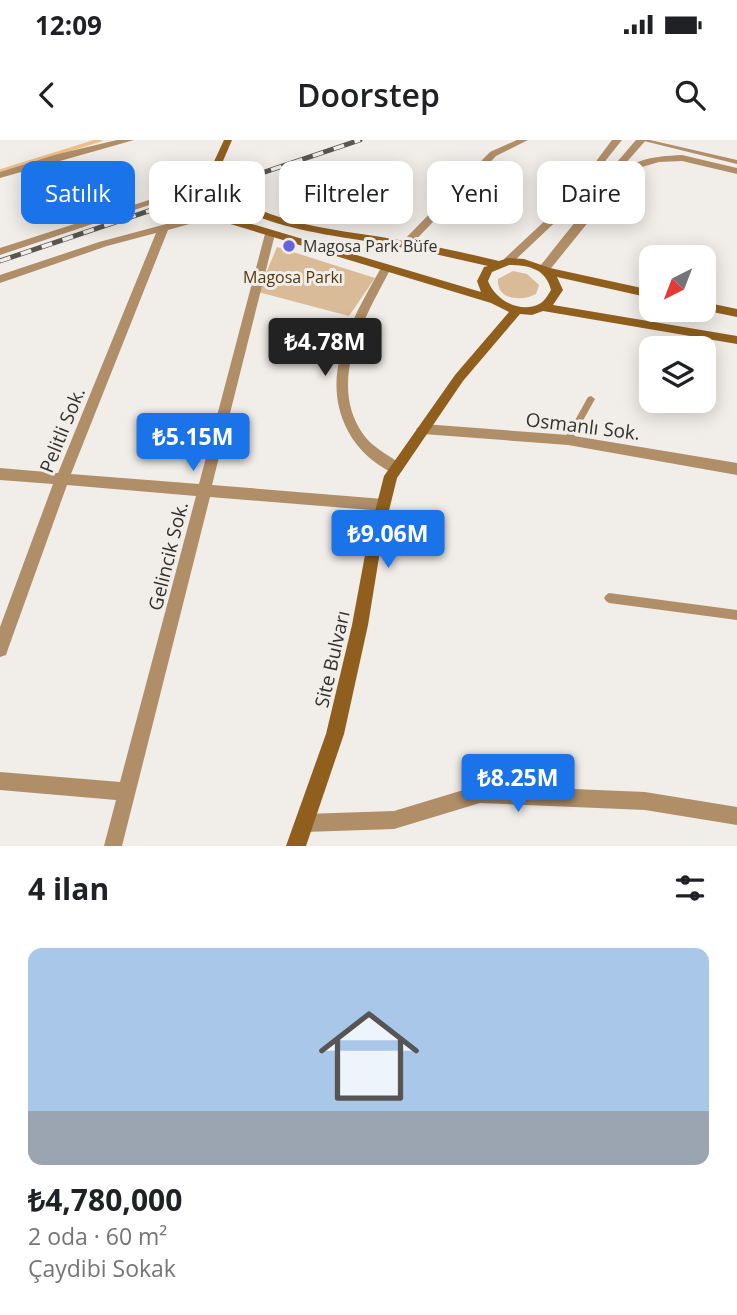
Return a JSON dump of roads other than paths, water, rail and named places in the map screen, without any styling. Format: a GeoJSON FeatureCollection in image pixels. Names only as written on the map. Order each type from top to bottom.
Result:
{"type":"FeatureCollection","features":[{"type":"Feature","properties":{"kind":"main road"},"geometry":{"type":"LineString","coordinates":[[219,161],[228,140]]}},
{"type":"Feature","properties":{"kind":"main road"},"geometry":{"type":"LineString","coordinates":[[265,215],[302,227],[503,262],[521,261],[546,270],[639,291]]}},
{"type":"Feature","properties":{"kind":"main road"},"geometry":{"type":"LineString","coordinates":[[239,224],[491,299],[517,310],[543,307],[737,340]]}},
{"type":"Feature","properties":{"kind":"main road"},"geometry":{"type":"LineString","coordinates":[[491,299],[482,284],[483,276],[503,262]]}},
{"type":"Feature","properties":{"kind":"main road"},"geometry":{"type":"LineString","coordinates":[[543,307],[555,297],[557,290],[556,283],[546,270]]}},
{"type":"Feature","properties":{"kind":"main road"},"geometry":{"type":"LineString","coordinates":[[716,309],[737,313]]}},
{"type":"Feature","properties":{"kind":"main road","name":"Site Bulvarı"},"geometry":{"type":"LineString","coordinates":[[296,846],[335,734],[391,476],[459,378],[517,310]]}},
{"type":"Feature","properties":{"kind":"street"},"geometry":{"type":"LineString","coordinates":[[0,176],[61,156],[129,140]]}},
{"type":"Feature","properties":{"kind":"street"},"geometry":{"type":"LineString","coordinates":[[405,245],[493,155],[524,140]]}},
{"type":"Feature","properties":{"kind":"street"},"geometry":{"type":"LineString","coordinates":[[600,161],[617,140]]}},
{"type":"Feature","properties":{"kind":"street"},"geometry":{"type":"LineString","coordinates":[[623,161],[642,140]]}},
{"type":"Feature","properties":{"kind":"street"},"geometry":{"type":"LineString","coordinates":[[645,163],[658,159],[682,158],[737,171]]}},
{"type":"Feature","properties":{"kind":"street"},"geometry":{"type":"LineString","coordinates":[[0,252],[149,203]]}},
{"type":"Feature","properties":{"kind":"street"},"geometry":{"type":"LineString","coordinates":[[0,279],[103,244],[176,224]]}},
{"type":"Feature","properties":{"kind":"street"},"geometry":{"type":"LineString","coordinates":[[503,262],[550,224]]}},
{"type":"Feature","properties":{"kind":"street"},"geometry":{"type":"LineString","coordinates":[[546,270],[577,224]]}},
{"type":"Feature","properties":{"kind":"street","name":"Pelitli Sok."},"geometry":{"type":"LineString","coordinates":[[0,649],[62,479],[164,227]]}},
{"type":"Feature","properties":{"kind":"street","name":"Gelincik Sok."},"geometry":{"type":"LineString","coordinates":[[114,846],[270,234]]}},
{"type":"Feature","properties":{"kind":"street"},"geometry":{"type":"LineString","coordinates":[[386,268],[353,329],[341,375],[345,411],[359,440],[396,468]]}},
{"type":"Feature","properties":{"kind":"street","name":"Osmanlı Sok."},"geometry":{"type":"LineString","coordinates":[[423,429],[568,440],[737,469]]}},
{"type":"Feature","properties":{"kind":"street"},"geometry":{"type":"LineString","coordinates":[[0,474],[383,505]]}},
{"type":"Feature","properties":{"kind":"street"},"geometry":{"type":"LineString","coordinates":[[0,781],[127,792]]}},
{"type":"Feature","properties":{"kind":"street"},"geometry":{"type":"LineString","coordinates":[[305,823],[394,820],[480,794],[645,801],[737,816]]}},
{"type":"Feature","properties":{"kind":"lane"},"geometry":{"type":"LineString","coordinates":[[642,140],[737,162]]}},
{"type":"Feature","properties":{"kind":"lane"},"geometry":{"type":"LineString","coordinates":[[568,440],[591,399]]}},
{"type":"Feature","properties":{"kind":"lane"},"geometry":{"type":"LineString","coordinates":[[609,598],[737,615]]}},
{"type":"Feature","properties":{"kind":"waterway"},"geometry":{"type":"LineString","coordinates":[[0,171],[100,140]]}},
{"type":"Feature","properties":{"kind":"railway"},"geometry":{"type":"LineString","coordinates":[[0,261],[360,140]]}},
{"type":"Feature","properties":{"kind":"place","name":"Magosa Park Büfe"},"geometry":{"type":"Point","coordinates":[289,246]}},
{"type":"Feature","properties":{"kind":"park label","name":"Magosa Parkı"},"geometry":{"type":"Point","coordinates":[293,277]}}]}
